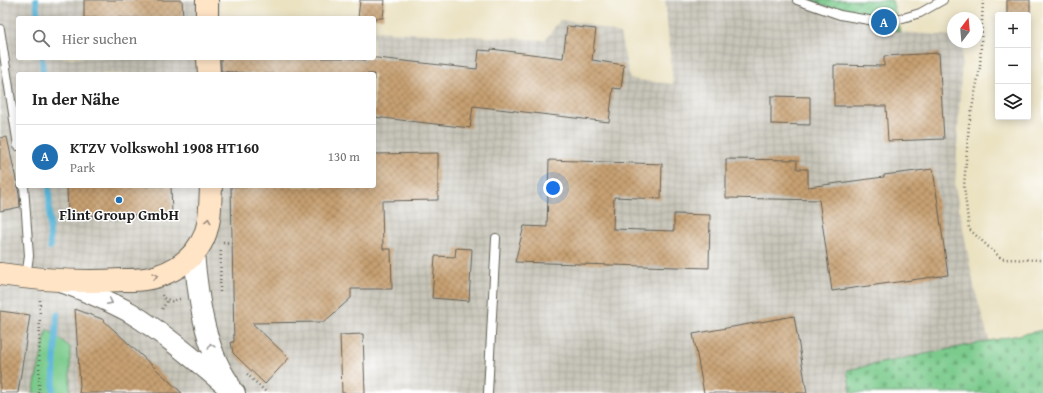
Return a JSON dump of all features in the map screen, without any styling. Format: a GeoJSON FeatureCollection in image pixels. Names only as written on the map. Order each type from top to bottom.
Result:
{"type":"FeatureCollection","features":[{"type":"Feature","properties":{"kind":"main road"},"geometry":{"type":"LineString","coordinates":[[207,0],[208,16]]}},
{"type":"Feature","properties":{"kind":"main road"},"geometry":{"type":"LineString","coordinates":[[208,60],[209,72]]}},
{"type":"Feature","properties":{"kind":"main road"},"geometry":{"type":"LineString","coordinates":[[0,274],[30,287],[61,281],[117,281],[142,279],[157,276],[170,271],[182,264],[194,253],[201,242],[209,222],[211,188]]}},
{"type":"Feature","properties":{"kind":"street"},"geometry":{"type":"LineString","coordinates":[[194,253],[199,295],[213,351],[222,371],[236,393]]}},
{"type":"Feature","properties":{"kind":"street"},"geometry":{"type":"LineString","coordinates":[[61,281],[92,293],[132,314],[168,339],[236,393]]}},
{"type":"Feature","properties":{"kind":"lane"},"geometry":{"type":"LineString","coordinates":[[797,0],[840,15],[886,23],[920,13],[942,0]]}},
{"type":"Feature","properties":{"kind":"lane"},"geometry":{"type":"LineString","coordinates":[[0,30],[16,133]]}},
{"type":"Feature","properties":{"kind":"lane"},"geometry":{"type":"LineString","coordinates":[[24,188],[30,287]]}},
{"type":"Feature","properties":{"kind":"lane"},"geometry":{"type":"LineString","coordinates":[[488,393],[496,238]]}},
{"type":"Feature","properties":{"kind":"path"},"geometry":{"type":"LineString","coordinates":[[983,0],[980,67],[969,124],[964,186],[969,229],[1002,258],[1043,260]]}},
{"type":"Feature","properties":{"kind":"path"},"geometry":{"type":"LineString","coordinates":[[221,242],[232,243]]}},
{"type":"Feature","properties":{"kind":"path"},"geometry":{"type":"LineString","coordinates":[[219,298],[221,249]]}},
{"type":"Feature","properties":{"kind":"path"},"geometry":{"type":"LineString","coordinates":[[30,287],[40,298],[39,393]]}},
{"type":"Feature","properties":{"kind":"path"},"geometry":{"type":"LineString","coordinates":[[246,374],[267,393]]}},
{"type":"Feature","properties":{"kind":"shaded area"},"geometry":{"type":"Polygon","coordinates":[[[0,0],[218,0],[221,16],[16,16],[16,60],[376,60],[376,31],[545,40],[560,20],[584,23],[620,34],[630,79],[673,84],[665,0],[810,0],[900,32],[947,36],[947,48],[963,48],[955,187],[974,286],[989,341],[847,370],[851,393],[70,393],[70,347],[47,329],[33,393],[0,393],[0,0]]]}},
{"type":"Feature","properties":{"kind":"green space"},"geometry":{"type":"Polygon","coordinates":[[[810,0],[892,0],[900,32],[810,0]]]}},
{"type":"Feature","properties":{"kind":"green space"},"geometry":{"type":"Polygon","coordinates":[[[47,329],[70,347],[70,393],[33,393],[47,329]]]}},
{"type":"Feature","properties":{"kind":"green space"},"geometry":{"type":"Polygon","coordinates":[[[1043,330],[1043,393],[851,393],[847,370],[1043,330]]]}},
{"type":"Feature","properties":{"kind":"building"},"geometry":{"type":"Polygon","coordinates":[[[84,0],[182,0],[183,16],[84,16],[84,0]]]}},
{"type":"Feature","properties":{"kind":"building"},"geometry":{"type":"Polygon","coordinates":[[[360,0],[385,0],[383,18],[376,18],[376,16],[358,16],[360,0]]]}},
{"type":"Feature","properties":{"kind":"building"},"geometry":{"type":"Polygon","coordinates":[[[1007,0],[1030,0],[1030,12],[1007,12],[1007,0]]]}},
{"type":"Feature","properties":{"kind":"building"},"geometry":{"type":"Polygon","coordinates":[[[567,26],[596,29],[592,60],[624,65],[621,89],[613,88],[609,122],[473,106],[470,128],[376,117],[376,72],[221,71],[221,60],[376,60],[376,58],[477,69],[479,50],[491,51],[491,49],[563,58],[567,26]]]}},
{"type":"Feature","properties":{"kind":"building"},"geometry":{"type":"Polygon","coordinates":[[[939,53],[944,139],[888,141],[886,106],[834,106],[834,65],[884,66],[884,56],[939,53]]]}},
{"type":"Feature","properties":{"kind":"building"},"geometry":{"type":"Polygon","coordinates":[[[771,96],[810,97],[810,125],[771,124],[771,96]]]}},
{"type":"Feature","properties":{"kind":"building"},"geometry":{"type":"Polygon","coordinates":[[[7,137],[16,180],[16,188],[18,188],[19,194],[20,207],[0,211],[0,138],[7,137]]]}},
{"type":"Feature","properties":{"kind":"building"},"geometry":{"type":"Polygon","coordinates":[[[438,153],[438,200],[382,201],[383,249],[391,249],[392,289],[351,289],[351,298],[324,322],[252,323],[289,358],[265,384],[233,353],[231,342],[234,342],[231,188],[376,188],[376,154],[438,153]]]}},
{"type":"Feature","properties":{"kind":"building"},"geometry":{"type":"Polygon","coordinates":[[[726,159],[797,160],[797,169],[808,169],[808,187],[933,169],[948,275],[832,291],[819,200],[726,198],[726,159]]]}},
{"type":"Feature","properties":{"kind":"building"},"geometry":{"type":"Polygon","coordinates":[[[549,160],[662,164],[661,199],[614,197],[613,229],[674,231],[674,214],[710,215],[709,268],[515,262],[524,226],[547,227],[549,160]]]}},
{"type":"Feature","properties":{"kind":"building","name":"Flint Group GmbH"},"geometry":{"type":"Polygon","coordinates":[[[67,188],[171,188],[172,214],[68,216],[67,188]]]}},
{"type":"Feature","properties":{"kind":"building"},"geometry":{"type":"Polygon","coordinates":[[[456,248],[472,249],[469,301],[432,298],[435,256],[455,257],[456,248]]]}},
{"type":"Feature","properties":{"kind":"building"},"geometry":{"type":"Polygon","coordinates":[[[75,309],[102,319],[182,393],[79,393],[80,385],[75,309]]]}},
{"type":"Feature","properties":{"kind":"building"},"geometry":{"type":"Polygon","coordinates":[[[0,311],[30,315],[18,393],[0,393],[0,311]]]}},
{"type":"Feature","properties":{"kind":"building"},"geometry":{"type":"Polygon","coordinates":[[[794,316],[807,393],[704,393],[693,334],[794,316]]]}},
{"type":"Feature","properties":{"kind":"building"},"geometry":{"type":"Polygon","coordinates":[[[363,334],[365,393],[342,393],[340,335],[363,334]]]}},
{"type":"Feature","properties":{"kind":"waterway"},"geometry":{"type":"LineString","coordinates":[[36,0],[38,16]]}},
{"type":"Feature","properties":{"kind":"waterway"},"geometry":{"type":"LineString","coordinates":[[42,60],[43,72]]}},
{"type":"Feature","properties":{"kind":"waterway"},"geometry":{"type":"LineString","coordinates":[[49,188],[50,247]]}},
{"type":"Feature","properties":{"kind":"waterway"},"geometry":{"type":"LineString","coordinates":[[53,393],[57,314]]}},
{"type":"Feature","properties":{"kind":"place","name":"KTZV Volkswohl 1908 HT160"},"geometry":{"type":"Point","coordinates":[884,22]}},
{"type":"Feature","properties":{"kind":"place","name":"Flint Group GmbH"},"geometry":{"type":"Point","coordinates":[119,200]}}]}
